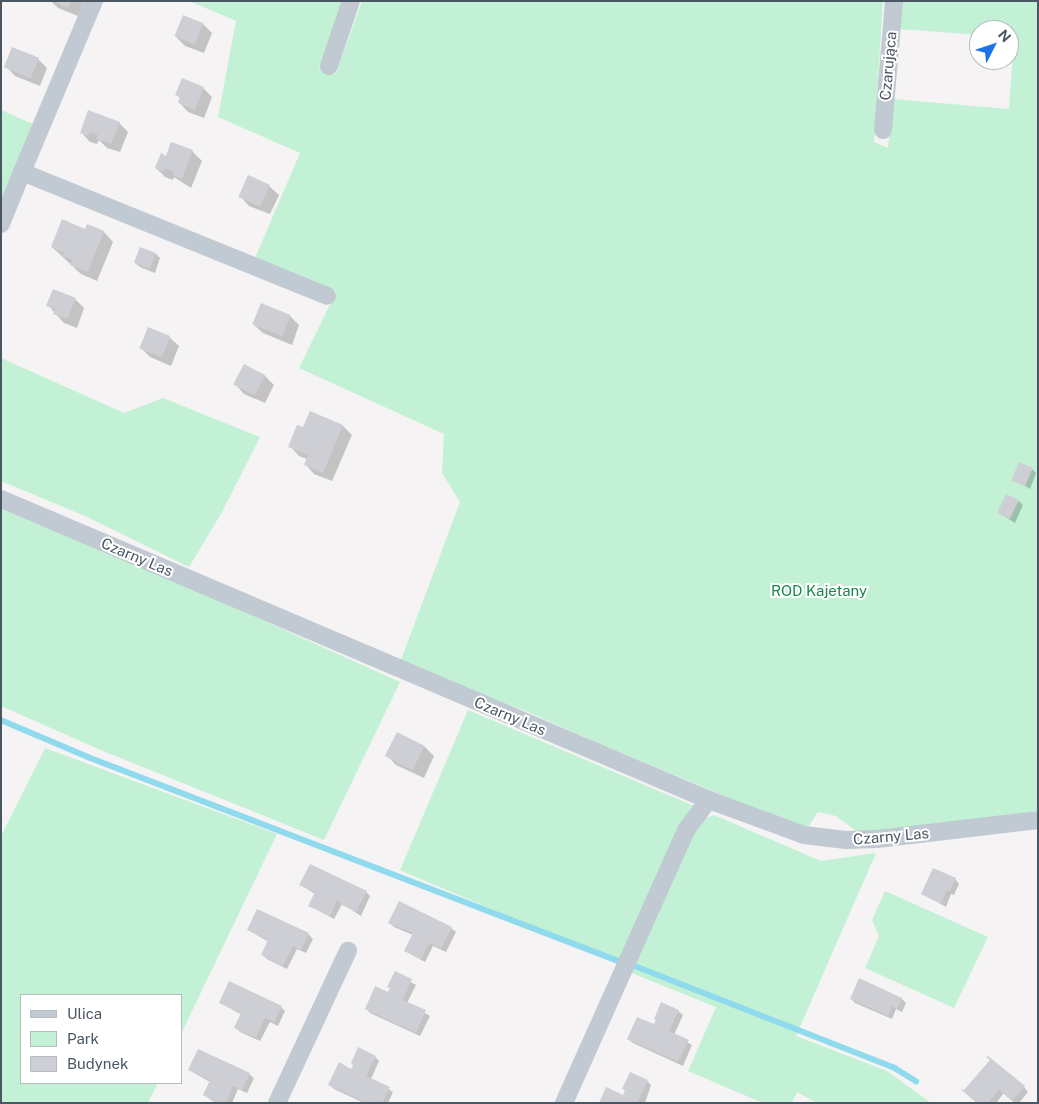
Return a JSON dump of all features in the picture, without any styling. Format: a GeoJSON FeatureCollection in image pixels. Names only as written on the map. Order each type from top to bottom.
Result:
{"type":"FeatureCollection","features":[{"type":"Feature","properties":{"kind":"street"},"geometry":{"type":"LineString","coordinates":[[1,224],[94,1]]}},
{"type":"Feature","properties":{"kind":"street"},"geometry":{"type":"LineString","coordinates":[[329,66],[352,1]]}},
{"type":"Feature","properties":{"kind":"street","name":"Czarująca"},"geometry":{"type":"LineString","coordinates":[[883,130],[894,1]]}},
{"type":"Feature","properties":{"kind":"street"},"geometry":{"type":"LineString","coordinates":[[22,172],[327,296]]}},
{"type":"Feature","properties":{"kind":"street","name":"Czarny Las"},"geometry":{"type":"LineString","coordinates":[[1,500],[709,800],[804,835],[846,840],[877,839],[1038,820]]}},
{"type":"Feature","properties":{"kind":"street"},"geometry":{"type":"LineString","coordinates":[[564,1103],[686,830],[709,800]]}},
{"type":"Feature","properties":{"kind":"street"},"geometry":{"type":"LineString","coordinates":[[277,1103],[348,951]]}},
{"type":"Feature","properties":{"kind":"green space","name":"ROD Kajetany"},"geometry":{"type":"Polygon","coordinates":[[[189,1],[343,1],[319,67],[336,74],[362,1],[883,1],[874,142],[888,148],[893,99],[1009,109],[1012,70],[1019,70],[1019,20],[969,20],[969,34],[900,29],[903,1],[1038,1],[1038,811],[860,834],[836,816],[818,812],[806,830],[528,712],[399,665],[460,502],[442,473],[444,434],[299,368],[336,292],[255,258],[300,153],[218,117],[236,21],[189,1]]]}},
{"type":"Feature","properties":{"kind":"green space"},"geometry":{"type":"Polygon","coordinates":[[[1,110],[35,125],[1,207],[1,110]]]}},
{"type":"Feature","properties":{"kind":"green space"},"geometry":{"type":"Polygon","coordinates":[[[1,358],[124,413],[163,398],[260,437],[222,512],[189,567],[85,516],[1,481],[1,358]]]}},
{"type":"Feature","properties":{"kind":"green space"},"geometry":{"type":"Polygon","coordinates":[[[1,509],[182,584],[400,682],[324,840],[103,751],[1,706],[1,509]]]}},
{"type":"Feature","properties":{"kind":"green space"},"geometry":{"type":"Polygon","coordinates":[[[468,710],[694,806],[626,966],[400,870],[468,710]]]}},
{"type":"Feature","properties":{"kind":"green space"},"geometry":{"type":"Polygon","coordinates":[[[45,748],[277,834],[182,1032],[182,994],[20,994],[20,1084],[158,1084],[148,1103],[1,1103],[1,836],[45,748]]]}},
{"type":"Feature","properties":{"kind":"green space"},"geometry":{"type":"Polygon","coordinates":[[[714,815],[821,861],[876,853],[796,1036],[887,1071],[931,1103],[817,1103],[797,1092],[792,1103],[763,1103],[688,1071],[716,1007],[629,972],[696,822],[714,815]]]}},
{"type":"Feature","properties":{"kind":"green space"},"geometry":{"type":"Polygon","coordinates":[[[885,891],[988,937],[954,1008],[865,968],[879,936],[872,920],[885,891]]]}},
{"type":"Feature","properties":{"kind":"building"},"geometry":{"type":"Polygon","coordinates":[[[53,1],[71,1],[68,8],[53,1]]]}},
{"type":"Feature","properties":{"kind":"building"},"geometry":{"type":"Polygon","coordinates":[[[183,15],[203,23],[195,45],[174,36],[183,15]]]}},
{"type":"Feature","properties":{"kind":"building"},"geometry":{"type":"Polygon","coordinates":[[[12,47],[39,58],[31,78],[4,67],[12,47]]]}},
{"type":"Feature","properties":{"kind":"building"},"geometry":{"type":"Polygon","coordinates":[[[182,78],[204,87],[195,110],[178,103],[180,97],[175,95],[182,78]]]}},
{"type":"Feature","properties":{"kind":"building"},"geometry":{"type":"Polygon","coordinates":[[[88,110],[120,122],[111,144],[96,139],[98,135],[90,132],[88,136],[80,133],[88,110]]]}},
{"type":"Feature","properties":{"kind":"building"},"geometry":{"type":"Polygon","coordinates":[[[171,142],[193,150],[182,179],[172,175],[174,172],[165,168],[164,172],[155,168],[161,153],[166,156],[171,142]]]}},
{"type":"Feature","properties":{"kind":"building"},"geometry":{"type":"Polygon","coordinates":[[[248,175],[270,185],[260,207],[238,197],[248,175]]]}},
{"type":"Feature","properties":{"kind":"building"},"geometry":{"type":"Polygon","coordinates":[[[62,219],[85,229],[87,224],[104,231],[88,272],[70,265],[72,260],[62,256],[64,253],[51,247],[62,219]]]}},
{"type":"Feature","properties":{"kind":"building"},"geometry":{"type":"Polygon","coordinates":[[[140,247],[156,253],[150,269],[134,263],[140,247]]]}},
{"type":"Feature","properties":{"kind":"building"},"geometry":{"type":"Polygon","coordinates":[[[53,289],[76,298],[67,319],[53,314],[55,309],[46,306],[53,289]]]}},
{"type":"Feature","properties":{"kind":"building"},"geometry":{"type":"Polygon","coordinates":[[[261,303],[291,315],[282,336],[252,324],[261,303]]]}},
{"type":"Feature","properties":{"kind":"building"},"geometry":{"type":"Polygon","coordinates":[[[148,327],[170,336],[162,357],[139,348],[148,327]]]}},
{"type":"Feature","properties":{"kind":"building"},"geometry":{"type":"Polygon","coordinates":[[[244,364],[265,375],[254,396],[233,384],[244,364]]]}},
{"type":"Feature","properties":{"kind":"building"},"geometry":{"type":"Polygon","coordinates":[[[310,411],[343,425],[323,473],[304,465],[308,455],[288,447],[297,425],[303,427],[310,411]]]}},
{"type":"Feature","properties":{"kind":"building"},"geometry":{"type":"Polygon","coordinates":[[[1019,462],[1033,468],[1025,486],[1011,480],[1019,462]]]}},
{"type":"Feature","properties":{"kind":"building"},"geometry":{"type":"Polygon","coordinates":[[[1006,494],[1019,500],[1010,519],[997,513],[1006,494]]]}},
{"type":"Feature","properties":{"kind":"building"},"geometry":{"type":"Polygon","coordinates":[[[397,732],[425,746],[412,770],[385,756],[397,732]]]}},
{"type":"Feature","properties":{"kind":"building"},"geometry":{"type":"Polygon","coordinates":[[[310,864],[367,891],[356,912],[340,904],[341,902],[337,900],[330,916],[308,906],[315,892],[299,885],[310,864]]]}},
{"type":"Feature","properties":{"kind":"building"},"geometry":{"type":"Polygon","coordinates":[[[933,868],[956,878],[950,891],[947,890],[941,904],[921,894],[933,868]]]}},
{"type":"Feature","properties":{"kind":"building"},"geometry":{"type":"Polygon","coordinates":[[[399,901],[452,927],[441,948],[429,943],[421,959],[404,951],[413,933],[388,923],[399,901]]]}},
{"type":"Feature","properties":{"kind":"building"},"geometry":{"type":"Polygon","coordinates":[[[257,909],[309,933],[301,950],[293,946],[283,966],[261,955],[268,940],[247,930],[257,909]]]}},
{"type":"Feature","properties":{"kind":"building"},"geometry":{"type":"Polygon","coordinates":[[[395,971],[412,979],[403,1000],[426,1010],[416,1033],[365,1009],[375,986],[388,992],[390,988],[387,987],[395,971]]]}},
{"type":"Feature","properties":{"kind":"building"},"geometry":{"type":"Polygon","coordinates":[[[859,978],[902,998],[897,1009],[892,1006],[888,1016],[850,999],[859,978]]]}},
{"type":"Feature","properties":{"kind":"building"},"geometry":{"type":"Polygon","coordinates":[[[229,981],[282,1006],[274,1022],[265,1018],[256,1038],[234,1028],[241,1013],[219,1003],[229,981]]]}},
{"type":"Feature","properties":{"kind":"building"},"geometry":{"type":"Polygon","coordinates":[[[661,1002],[679,1010],[669,1031],[689,1040],[678,1062],[627,1039],[637,1017],[654,1024],[656,1020],[654,1019],[661,1002]]]}},
{"type":"Feature","properties":{"kind":"building"},"geometry":{"type":"Polygon","coordinates":[[[358,1047],[376,1056],[366,1076],[390,1087],[382,1103],[367,1103],[328,1085],[339,1062],[351,1069],[353,1065],[351,1063],[358,1047]]]}},
{"type":"Feature","properties":{"kind":"building"},"geometry":{"type":"Polygon","coordinates":[[[198,1049],[250,1073],[242,1090],[233,1086],[226,1103],[219,1103],[203,1095],[210,1080],[188,1070],[198,1049]]]}},
{"type":"Feature","properties":{"kind":"building"},"geometry":{"type":"Polygon","coordinates":[[[988,1056],[1025,1086],[1012,1101],[999,1090],[988,1103],[977,1103],[960,1089],[964,1090],[990,1060],[986,1057],[988,1056]]]}},
{"type":"Feature","properties":{"kind":"building"},"geometry":{"type":"Polygon","coordinates":[[[630,1072],[648,1080],[638,1101],[641,1103],[599,1103],[606,1087],[623,1095],[625,1090],[622,1089],[630,1072]]]}},
{"type":"Feature","properties":{"kind":"waterway"},"geometry":{"type":"LineString","coordinates":[[1,720],[88,757],[621,962]]}},
{"type":"Feature","properties":{"kind":"waterway"},"geometry":{"type":"LineString","coordinates":[[635,966],[895,1068],[916,1081]]}}]}
